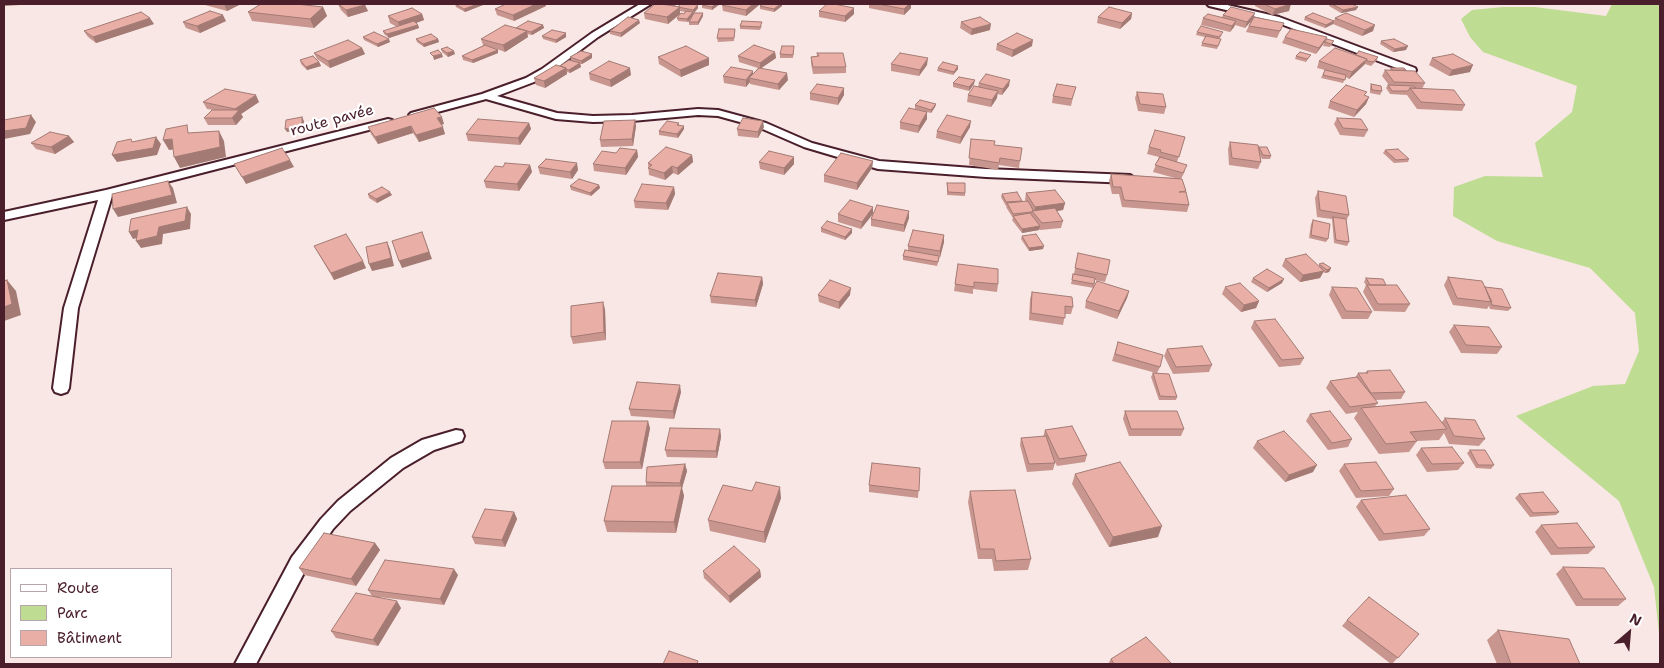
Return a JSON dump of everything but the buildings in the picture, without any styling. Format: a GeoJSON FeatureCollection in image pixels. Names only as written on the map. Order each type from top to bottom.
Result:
{"type":"FeatureCollection","features":[{"type":"Feature","properties":{"kind":"street","name":"route pavée"},"geometry":{"type":"LineString","coordinates":[[4,216],[106,194],[236,162],[486,96],[530,80],[595,35],[646,4]]}},
{"type":"Feature","properties":{"kind":"street"},"geometry":{"type":"LineString","coordinates":[[1212,4],[1276,19],[1410,70]]}},
{"type":"Feature","properties":{"kind":"street"},"geometry":{"type":"LineString","coordinates":[[486,96],[565,117],[632,118],[698,112],[718,113],[762,126],[808,145],[878,165],[986,173],[1140,179]]}},
{"type":"Feature","properties":{"kind":"street"},"geometry":{"type":"LineString","coordinates":[[61,388],[71,308],[106,194]]}},
{"type":"Feature","properties":{"kind":"street"},"geometry":{"type":"LineString","coordinates":[[245,664],[299,563],[327,524],[344,506],[397,463],[428,445],[456,436]]}},
{"type":"Feature","properties":{"kind":"green space"},"geometry":{"type":"Polygon","coordinates":[[[1612,4],[1660,4],[1660,642],[1654,587],[1619,501],[1516,416],[1593,386],[1625,384],[1639,351],[1635,313],[1590,268],[1497,241],[1453,216],[1454,187],[1485,176],[1543,177],[1535,143],[1572,112],[1577,86],[1483,52],[1470,37],[1461,19],[1472,10],[1503,7],[1535,7],[1606,16],[1612,4]]]}}]}
